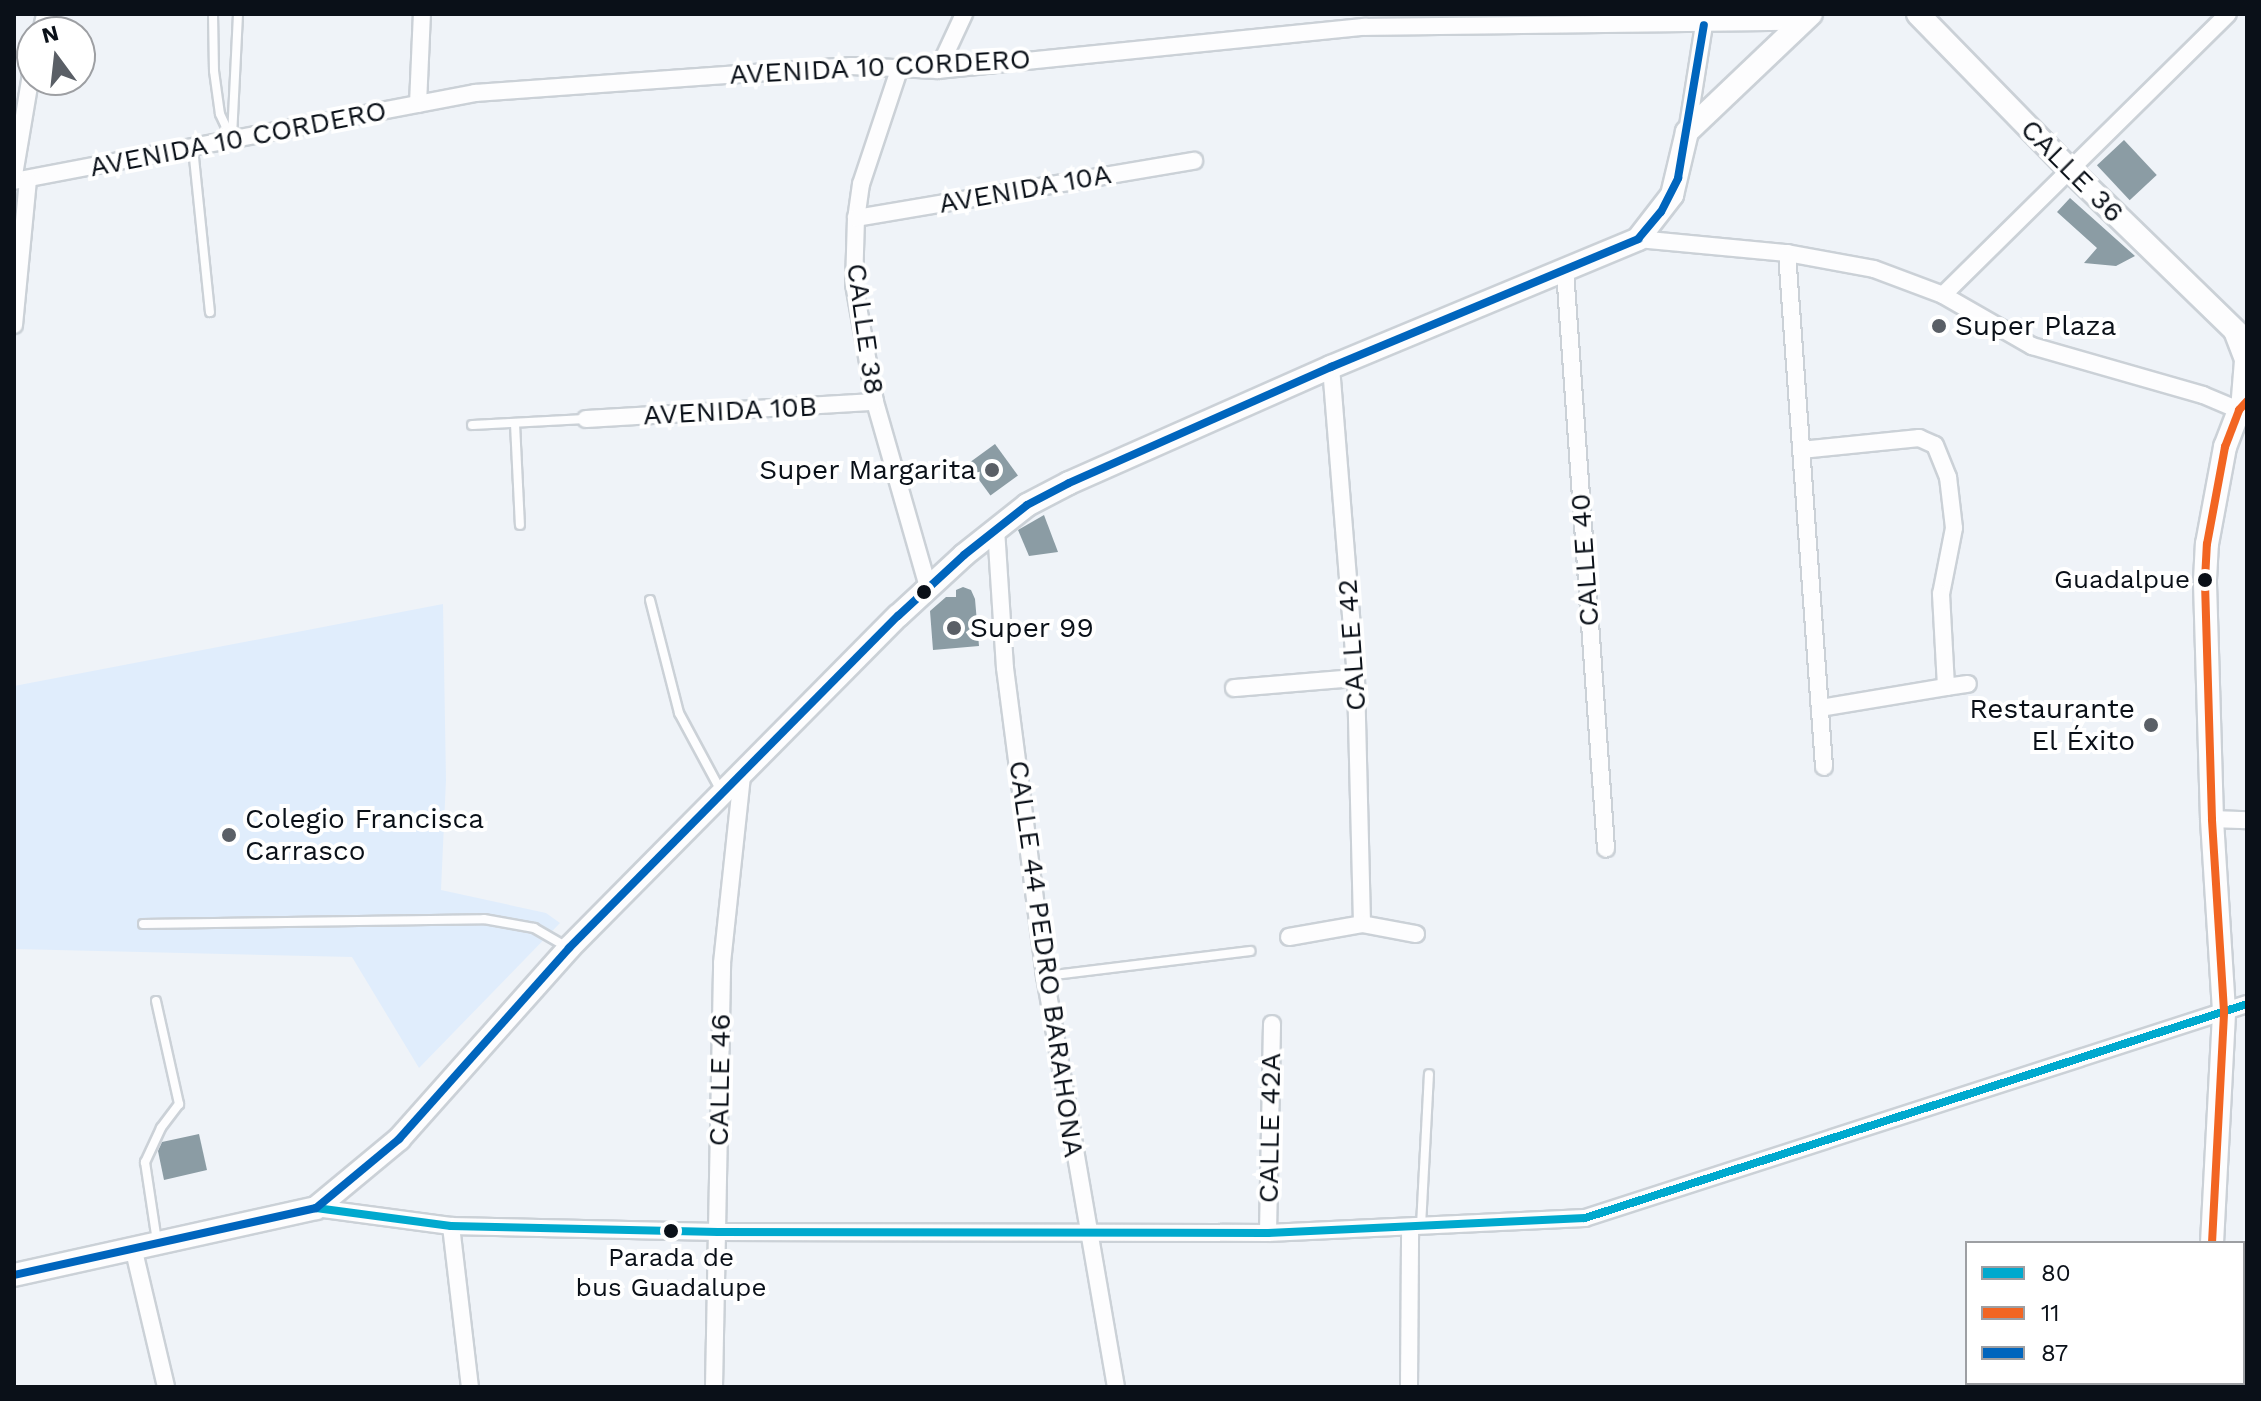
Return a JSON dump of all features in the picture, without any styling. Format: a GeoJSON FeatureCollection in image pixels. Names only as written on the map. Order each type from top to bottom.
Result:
{"type":"FeatureCollection","features":[{"type":"Feature","properties":{"kind":"street"},"geometry":{"type":"LineString","coordinates":[[418,104],[422,14]]}},
{"type":"Feature","properties":{"kind":"street"},"geometry":{"type":"LineString","coordinates":[[938,70],[964,14]]}},
{"type":"Feature","properties":{"kind":"street","name":"CALLE 36"},"geometry":{"type":"LineString","coordinates":[[1918,14],[2069,169],[2247,342]]}},
{"type":"Feature","properties":{"kind":"street"},"geometry":{"type":"LineString","coordinates":[[1943,295],[2228,14]]}},
{"type":"Feature","properties":{"kind":"street","name":"AVENIDA 10 CORDERO"},"geometry":{"type":"LineString","coordinates":[[19,179],[475,93],[851,66],[938,70],[1365,27],[1527,19],[1704,25],[1806,18]]}},
{"type":"Feature","properties":{"kind":"street"},"geometry":{"type":"LineString","coordinates":[[1687,132],[1806,18]]}},
{"type":"Feature","properties":{"kind":"street"},"geometry":{"type":"LineString","coordinates":[[316,1208],[399,1139],[569,948],[928,587],[1027,505],[1069,483],[1331,367],[1638,239],[1672,195],[1687,132],[1704,25]]}},
{"type":"Feature","properties":{"kind":"street","name":"CALLE 38"},"geometry":{"type":"LineString","coordinates":[[899,70],[872,145],[856,218],[854,284],[875,402],[928,587]]}},
{"type":"Feature","properties":{"kind":"street"},"geometry":{"type":"LineString","coordinates":[[14,325],[19,179],[29,96]]}},
{"type":"Feature","properties":{"kind":"street","name":"AVENIDA 10A"},"geometry":{"type":"LineString","coordinates":[[856,218],[1194,161]]}},
{"type":"Feature","properties":{"kind":"street"},"geometry":{"type":"LineString","coordinates":[[1638,239],[1787,253],[1874,269],[1943,295],[2032,346],[2243,405],[2222,459],[2207,544],[2205,580],[2212,819],[2224,1011],[2212,1241]]}},
{"type":"Feature","properties":{"kind":"street"},"geometry":{"type":"LineString","coordinates":[[1787,253],[1824,767]]}},
{"type":"Feature","properties":{"kind":"street","name":"CALLE 40"},"geometry":{"type":"LineString","coordinates":[[1565,271],[1606,849]]}},
{"type":"Feature","properties":{"kind":"street","name":"CALLE 36"},"geometry":{"type":"LineString","coordinates":[[2230,325],[2243,360],[2243,405]]}},
{"type":"Feature","properties":{"kind":"street","name":"CALLE 42"},"geometry":{"type":"LineString","coordinates":[[1331,367],[1356,678],[1362,924]]}},
{"type":"Feature","properties":{"kind":"street","name":"AVENIDA 10B"},"geometry":{"type":"LineString","coordinates":[[586,419],[875,402]]}},
{"type":"Feature","properties":{"kind":"street"},"geometry":{"type":"LineString","coordinates":[[1801,450],[1919,438],[1935,445],[1941,455],[1954,528],[1941,594],[1946,687]]}},
{"type":"Feature","properties":{"kind":"street","name":"CALLE 44 PEDRO BARAHONA"},"geometry":{"type":"LineString","coordinates":[[996,529],[1005,668],[1045,976],[1116,1387]]}},
{"type":"Feature","properties":{"kind":"street"},"geometry":{"type":"LineString","coordinates":[[1234,688],[1356,678]]}},
{"type":"Feature","properties":{"kind":"street"},"geometry":{"type":"LineString","coordinates":[[1820,708],[1968,684]]}},
{"type":"Feature","properties":{"kind":"street","name":"CALLE 46"},"geometry":{"type":"LineString","coordinates":[[714,1387],[722,963],[742,775]]}},
{"type":"Feature","properties":{"kind":"street"},"geometry":{"type":"LineString","coordinates":[[2212,819],[2247,820]]}},
{"type":"Feature","properties":{"kind":"street"},"geometry":{"type":"LineString","coordinates":[[1289,937],[1362,924],[1416,934]]}},
{"type":"Feature","properties":{"kind":"street"},"geometry":{"type":"LineString","coordinates":[[14,1275],[316,1208],[451,1226],[718,1232],[1268,1233],[1585,1218],[2247,1004]]}},
{"type":"Feature","properties":{"kind":"street","name":"CALLE 42A"},"geometry":{"type":"LineString","coordinates":[[1268,1233],[1272,1024]]}},
{"type":"Feature","properties":{"kind":"street"},"geometry":{"type":"LineString","coordinates":[[451,1226],[470,1387]]}},
{"type":"Feature","properties":{"kind":"street"},"geometry":{"type":"LineString","coordinates":[[1409,1387],[1415,1227]]}},
{"type":"Feature","properties":{"kind":"street"},"geometry":{"type":"LineString","coordinates":[[133,1247],[166,1387]]}},
{"type":"Feature","properties":{"kind":"lane"},"geometry":{"type":"LineString","coordinates":[[213,14],[220,114],[232,141]]}},
{"type":"Feature","properties":{"kind":"lane"},"geometry":{"type":"LineString","coordinates":[[232,141],[238,14]]}},
{"type":"Feature","properties":{"kind":"lane"},"geometry":{"type":"LineString","coordinates":[[193,148],[210,312]]}},
{"type":"Feature","properties":{"kind":"lane"},"geometry":{"type":"LineString","coordinates":[[472,425],[586,419]]}},
{"type":"Feature","properties":{"kind":"lane"},"geometry":{"type":"LineString","coordinates":[[515,424],[520,525]]}},
{"type":"Feature","properties":{"kind":"lane"},"geometry":{"type":"LineString","coordinates":[[650,600],[679,713],[723,796]]}},
{"type":"Feature","properties":{"kind":"lane"},"geometry":{"type":"LineString","coordinates":[[143,924],[484,919],[534,928],[569,948]]}},
{"type":"Feature","properties":{"kind":"lane"},"geometry":{"type":"LineString","coordinates":[[1045,976],[1250,951]]}},
{"type":"Feature","properties":{"kind":"lane"},"geometry":{"type":"LineString","coordinates":[[156,1001],[179,1104],[161,1128],[145,1162],[157,1242]]}},
{"type":"Feature","properties":{"kind":"lane"},"geometry":{"type":"LineString","coordinates":[[1415,1227],[1429,1074]]}},
{"type":"Feature","properties":{"kind":"shaded area","name":"Colegio Francisca Carrasco"},"geometry":{"type":"Polygon","coordinates":[[[443,604],[446,780],[441,890],[546,913],[560,923],[419,1068],[352,957],[14,949],[14,686],[443,604]]]}},
{"type":"Feature","properties":{"kind":"building"},"geometry":{"type":"Polygon","coordinates":[[[2124,140],[2157,175],[2130,200],[2097,165],[2124,140]]]}},
{"type":"Feature","properties":{"kind":"building"},"geometry":{"type":"Polygon","coordinates":[[[2070,198],[2135,256],[2116,266],[2084,263],[2097,248],[2057,212],[2070,198]]]}},
{"type":"Feature","properties":{"kind":"building","name":"Super Margarita"},"geometry":{"type":"Polygon","coordinates":[[[995,444],[1018,476],[990,496],[967,464],[995,444]]]}},
{"type":"Feature","properties":{"kind":"building"},"geometry":{"type":"Polygon","coordinates":[[[1044,515],[1058,552],[1029,556],[1018,530],[1044,515]]]}},
{"type":"Feature","properties":{"kind":"building","name":"Super 99"},"geometry":{"type":"Polygon","coordinates":[[[963,587],[971,590],[975,599],[979,646],[933,650],[930,611],[946,597],[956,597],[956,590],[963,587]]]}},
{"type":"Feature","properties":{"kind":"building"},"geometry":{"type":"Polygon","coordinates":[[[199,1134],[207,1170],[164,1180],[158,1151],[162,1142],[199,1134]]]}},
{"type":"Feature","properties":{"kind":"transit line","name":"87"},"geometry":{"type":"LineString","coordinates":[[14,1275],[316,1208],[399,1139],[569,948],[898,616],[964,555],[1027,505],[1069,483],[1331,367],[1638,239],[1661,212],[1678,178],[1704,25]]}},
{"type":"Feature","properties":{"kind":"transit line","name":"11"},"geometry":{"type":"LineString","coordinates":[[2212,1241],[2224,1011],[2212,819],[2205,580],[2207,544],[2225,447],[2239,410],[2247,401]]}},
{"type":"Feature","properties":{"kind":"transit line","name":"80"},"geometry":{"type":"LineString","coordinates":[[316,1208],[451,1226],[718,1232],[1268,1233],[1585,1218],[2247,1004]]}},
{"type":"Feature","properties":{"kind":"place","name":"Super Plaza"},"geometry":{"type":"Point","coordinates":[1939,326]}},
{"type":"Feature","properties":{"kind":"place","name":"Super Margarita"},"geometry":{"type":"Point","coordinates":[992,470]}},
{"type":"Feature","properties":{"kind":"place","name":"Guadalpue"},"geometry":{"type":"Point","coordinates":[2205,580]}},
{"type":"Feature","properties":{"kind":"place","name":"Super 99"},"geometry":{"type":"Point","coordinates":[954,628]}},
{"type":"Feature","properties":{"kind":"place","name":"Restaurante El Éxito"},"geometry":{"type":"Point","coordinates":[2151,725]}},
{"type":"Feature","properties":{"kind":"place","name":"Colegio Francisca Carrasco"},"geometry":{"type":"Point","coordinates":[229,835]}},
{"type":"Feature","properties":{"kind":"place","name":"Parada de bus Guadalupe"},"geometry":{"type":"Point","coordinates":[671,1231]}}]}
